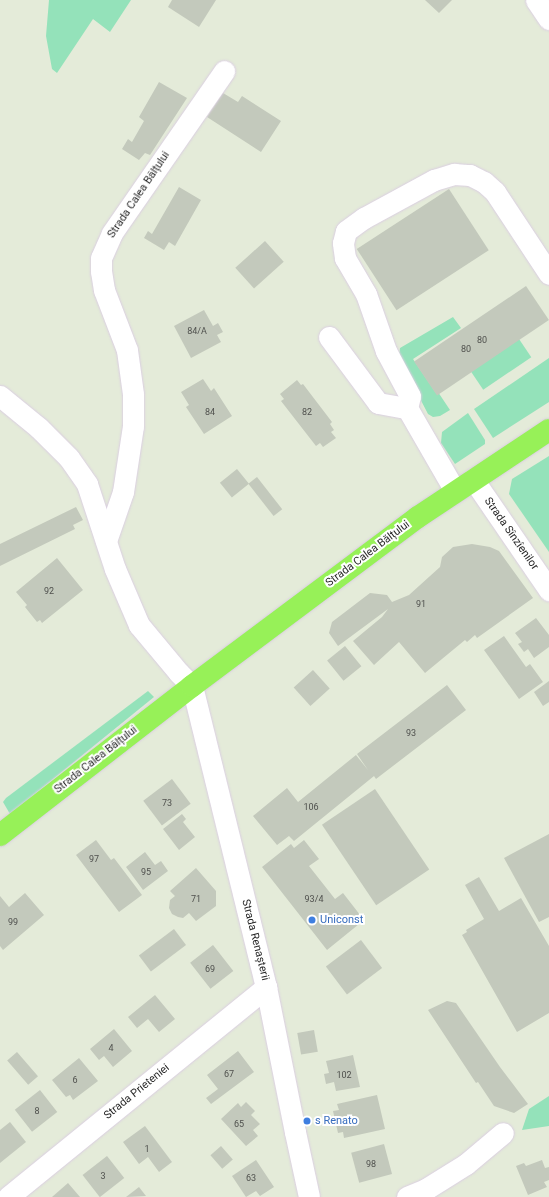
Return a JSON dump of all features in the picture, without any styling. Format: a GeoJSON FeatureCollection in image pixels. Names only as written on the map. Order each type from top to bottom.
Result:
{"type":"FeatureCollection","features":[{"type":"Feature","properties":{"kind":"main road","name":"Strada Calea Bălțului"},"geometry":{"type":"LineString","coordinates":[[0,835],[192,686],[455,491],[549,430]]}},
{"type":"Feature","properties":{"kind":"street"},"geometry":{"type":"LineString","coordinates":[[536,0],[549,19]]}},
{"type":"Feature","properties":{"kind":"street","name":"Strada Calea Bălțului"},"geometry":{"type":"LineString","coordinates":[[106,541],[123,492],[133,426],[133,394],[127,350],[104,290],[101,271],[101,258],[112,233],[224,71]]}},
{"type":"Feature","properties":{"kind":"street"},"geometry":{"type":"LineString","coordinates":[[455,491],[407,408],[410,396],[386,351],[366,294],[345,258],[343,243],[346,231],[364,218],[434,180],[454,174],[470,175],[484,182],[495,192],[549,274]]}},
{"type":"Feature","properties":{"kind":"street"},"geometry":{"type":"LineString","coordinates":[[329,337],[378,403],[407,408]]}},
{"type":"Feature","properties":{"kind":"street"},"geometry":{"type":"LineString","coordinates":[[0,396],[39,428],[69,458],[86,484],[115,569],[139,625],[179,673],[192,686]]}},
{"type":"Feature","properties":{"kind":"street","name":"Strada Sînzîenilor"},"geometry":{"type":"LineString","coordinates":[[472,479],[549,590]]}},
{"type":"Feature","properties":{"kind":"street","name":"Strada Renașterii"},"geometry":{"type":"LineString","coordinates":[[192,686],[266,986],[294,1132],[309,1197]]}},
{"type":"Feature","properties":{"kind":"street","name":"Strada Prieteniei"},"geometry":{"type":"LineString","coordinates":[[8,1197],[266,986]]}},
{"type":"Feature","properties":{"kind":"street"},"geometry":{"type":"LineString","coordinates":[[407,1197],[426,1188],[466,1164],[503,1133]]}},
{"type":"Feature","properties":{"kind":"green space"},"geometry":{"type":"Polygon","coordinates":[[[49,0],[131,0],[110,32],[93,19],[57,73],[52,69],[46,36],[49,0]]]}},
{"type":"Feature","properties":{"kind":"green space"},"geometry":{"type":"Polygon","coordinates":[[[453,317],[461,328],[413,359],[436,393],[438,392],[450,410],[440,416],[433,417],[428,414],[399,358],[400,348],[453,317]]]}},
{"type":"Feature","properties":{"kind":"green space"},"geometry":{"type":"Polygon","coordinates":[[[519,339],[531,357],[483,390],[471,371],[519,339]]]}},
{"type":"Feature","properties":{"kind":"green space"},"geometry":{"type":"Polygon","coordinates":[[[549,358],[549,402],[493,438],[474,409],[549,358]]]}},
{"type":"Feature","properties":{"kind":"green space"},"geometry":{"type":"Polygon","coordinates":[[[468,413],[485,440],[485,444],[455,464],[441,443],[442,432],[468,413]]]}},
{"type":"Feature","properties":{"kind":"green space"},"geometry":{"type":"Polygon","coordinates":[[[549,456],[549,552],[509,494],[512,479],[549,456]]]}},
{"type":"Feature","properties":{"kind":"green space"},"geometry":{"type":"Polygon","coordinates":[[[148,691],[154,697],[10,814],[3,802],[6,798],[148,691]]]}},
{"type":"Feature","properties":{"kind":"green space"},"geometry":{"type":"Polygon","coordinates":[[[549,1096],[549,1126],[522,1130],[529,1109],[549,1096]]]}},
{"type":"Feature","properties":{"kind":"building"},"geometry":{"type":"Polygon","coordinates":[[[172,0],[216,0],[199,27],[168,7],[172,0]]]}},
{"type":"Feature","properties":{"kind":"building"},"geometry":{"type":"Polygon","coordinates":[[[425,0],[452,0],[439,13],[425,0]]]}},
{"type":"Feature","properties":{"kind":"building"},"geometry":{"type":"Polygon","coordinates":[[[159,82],[187,98],[150,155],[145,153],[139,160],[122,149],[128,139],[132,142],[144,121],[139,117],[159,82]]]}},
{"type":"Feature","properties":{"kind":"building"},"geometry":{"type":"Polygon","coordinates":[[[223,93],[238,102],[242,96],[281,121],[261,152],[207,117],[223,93]]]}},
{"type":"Feature","properties":{"kind":"building"},"geometry":{"type":"Polygon","coordinates":[[[179,187],[201,200],[175,246],[169,242],[164,250],[144,238],[148,231],[152,234],[179,187]]]}},
{"type":"Feature","properties":{"kind":"building"},"geometry":{"type":"Polygon","coordinates":[[[449,189],[489,250],[397,310],[357,249],[449,189]]]}},
{"type":"Feature","properties":{"kind":"building"},"geometry":{"type":"Polygon","coordinates":[[[265,241],[284,262],[254,289],[235,268],[265,241]]]}},
{"type":"Feature","properties":{"kind":"building"},"geometry":{"type":"Polygon","coordinates":[[[526,286],[549,320],[437,395],[414,361],[526,286]]]}},
{"type":"Feature","properties":{"kind":"building"},"geometry":{"type":"Polygon","coordinates":[[[204,310],[213,326],[218,323],[223,332],[217,335],[221,342],[191,358],[174,326],[204,310]]]}},
{"type":"Feature","properties":{"kind":"building"},"geometry":{"type":"Polygon","coordinates":[[[203,379],[211,391],[214,388],[232,416],[204,434],[186,407],[189,405],[181,392],[203,379]]]}},
{"type":"Feature","properties":{"kind":"building"},"geometry":{"type":"Polygon","coordinates":[[[297,380],[301,385],[303,384],[332,422],[330,424],[334,430],[331,432],[336,438],[323,447],[320,443],[316,446],[281,401],[284,399],[280,394],[297,380]]]}},
{"type":"Feature","properties":{"kind":"building"},"geometry":{"type":"Polygon","coordinates":[[[237,469],[249,484],[232,498],[220,483],[237,469]]]}},
{"type":"Feature","properties":{"kind":"building"},"geometry":{"type":"Polygon","coordinates":[[[257,477],[282,509],[274,516],[248,484],[257,477]]]}},
{"type":"Feature","properties":{"kind":"building"},"geometry":{"type":"Polygon","coordinates":[[[76,507],[83,520],[73,525],[75,529],[0,566],[0,544],[76,507]]]}},
{"type":"Feature","properties":{"kind":"building"},"geometry":{"type":"Polygon","coordinates":[[[472,544],[490,547],[499,551],[533,598],[477,638],[475,635],[467,642],[465,640],[425,673],[399,642],[374,665],[353,641],[382,617],[388,609],[338,646],[329,633],[332,622],[370,593],[387,595],[392,602],[409,595],[440,567],[442,557],[453,547],[472,544]]]}},
{"type":"Feature","properties":{"kind":"building"},"geometry":{"type":"Polygon","coordinates":[[[57,558],[83,590],[42,623],[40,620],[37,622],[25,607],[27,605],[16,592],[57,558]]]}},
{"type":"Feature","properties":{"kind":"building"},"geometry":{"type":"Polygon","coordinates":[[[536,618],[549,635],[549,647],[534,658],[528,649],[524,652],[518,644],[522,642],[515,633],[536,618]]]}},
{"type":"Feature","properties":{"kind":"building"},"geometry":{"type":"Polygon","coordinates":[[[504,636],[526,667],[530,664],[543,682],[519,699],[484,650],[504,636]]]}},
{"type":"Feature","properties":{"kind":"building"},"geometry":{"type":"Polygon","coordinates":[[[345,646],[361,666],[343,681],[327,660],[345,646]]]}},
{"type":"Feature","properties":{"kind":"building"},"geometry":{"type":"Polygon","coordinates":[[[313,670],[330,689],[310,706],[294,687],[313,670]]]}},
{"type":"Feature","properties":{"kind":"building"},"geometry":{"type":"Polygon","coordinates":[[[549,681],[549,702],[543,706],[534,692],[549,681]]]}},
{"type":"Feature","properties":{"kind":"building"},"geometry":{"type":"Polygon","coordinates":[[[447,685],[466,710],[376,779],[374,776],[294,841],[289,836],[277,845],[253,816],[287,788],[298,802],[356,755],[368,770],[357,754],[447,685]]]}},
{"type":"Feature","properties":{"kind":"building"},"geometry":{"type":"Polygon","coordinates":[[[172,779],[191,804],[162,825],[143,801],[172,779]]]}},
{"type":"Feature","properties":{"kind":"building"},"geometry":{"type":"Polygon","coordinates":[[[375,789],[429,869],[376,905],[322,825],[375,789]]]}},
{"type":"Feature","properties":{"kind":"building"},"geometry":{"type":"Polygon","coordinates":[[[182,814],[186,819],[183,822],[195,837],[179,850],[163,829],[182,814]]]}},
{"type":"Feature","properties":{"kind":"building"},"geometry":{"type":"Polygon","coordinates":[[[549,834],[549,917],[539,922],[504,858],[549,834]]]}},
{"type":"Feature","properties":{"kind":"building"},"geometry":{"type":"Polygon","coordinates":[[[96,840],[111,860],[114,858],[142,895],[119,912],[76,855],[96,840]]]}},
{"type":"Feature","properties":{"kind":"building"},"geometry":{"type":"Polygon","coordinates":[[[304,840],[319,859],[309,866],[335,899],[343,893],[364,920],[327,950],[262,867],[291,844],[294,848],[304,840]]]}},
{"type":"Feature","properties":{"kind":"building"},"geometry":{"type":"Polygon","coordinates":[[[145,852],[155,865],[161,861],[168,871],[143,890],[126,867],[145,852]]]}},
{"type":"Feature","properties":{"kind":"building"},"geometry":{"type":"Polygon","coordinates":[[[196,868],[216,891],[216,906],[196,921],[189,913],[183,918],[178,917],[172,914],[169,908],[170,900],[175,896],[170,891],[196,868]]]}},
{"type":"Feature","properties":{"kind":"building"},"geometry":{"type":"Polygon","coordinates":[[[479,877],[499,911],[521,898],[549,946],[549,1013],[517,1032],[462,935],[467,932],[466,930],[484,919],[465,885],[479,877]]]}},
{"type":"Feature","properties":{"kind":"building"},"geometry":{"type":"Polygon","coordinates":[[[25,893],[44,915],[3,950],[0,946],[0,896],[9,907],[25,893]]]}},
{"type":"Feature","properties":{"kind":"building"},"geometry":{"type":"Polygon","coordinates":[[[174,929],[186,945],[151,971],[139,955],[174,929]]]}},
{"type":"Feature","properties":{"kind":"building"},"geometry":{"type":"Polygon","coordinates":[[[361,940],[382,968],[347,994],[326,966],[361,940]]]}},
{"type":"Feature","properties":{"kind":"building"},"geometry":{"type":"Polygon","coordinates":[[[213,945],[233,971],[210,989],[190,963],[213,945]]]}},
{"type":"Feature","properties":{"kind":"building"},"geometry":{"type":"Polygon","coordinates":[[[155,995],[175,1019],[159,1032],[148,1019],[137,1028],[128,1017],[155,995]]]}},
{"type":"Feature","properties":{"kind":"building"},"geometry":{"type":"Polygon","coordinates":[[[447,1001],[456,1003],[500,1067],[528,1104],[514,1113],[494,1106],[478,1082],[476,1083],[428,1010],[447,1001]]]}},
{"type":"Feature","properties":{"kind":"building"},"geometry":{"type":"Polygon","coordinates":[[[114,1029],[132,1051],[113,1067],[104,1056],[99,1060],[90,1049],[114,1029]]]}},
{"type":"Feature","properties":{"kind":"building"},"geometry":{"type":"Polygon","coordinates":[[[314,1030],[318,1052],[301,1055],[297,1033],[314,1030]]]}},
{"type":"Feature","properties":{"kind":"building"},"geometry":{"type":"Polygon","coordinates":[[[238,1051],[254,1072],[211,1104],[206,1098],[218,1089],[207,1075],[238,1051]]]}},
{"type":"Feature","properties":{"kind":"building"},"geometry":{"type":"Polygon","coordinates":[[[17,1052],[38,1076],[28,1085],[7,1061],[17,1052]]]}},
{"type":"Feature","properties":{"kind":"building"},"geometry":{"type":"Polygon","coordinates":[[[353,1055],[360,1087],[336,1091],[334,1082],[326,1084],[324,1074],[329,1073],[326,1061],[353,1055]]]}},
{"type":"Feature","properties":{"kind":"building"},"geometry":{"type":"Polygon","coordinates":[[[79,1058],[98,1081],[73,1100],[70,1095],[66,1097],[52,1080],[79,1058]]]}},
{"type":"Feature","properties":{"kind":"building"},"geometry":{"type":"Polygon","coordinates":[[[40,1090],[57,1112],[32,1132],[15,1110],[40,1090]]]}},
{"type":"Feature","properties":{"kind":"building"},"geometry":{"type":"Polygon","coordinates":[[[377,1095],[385,1129],[344,1138],[343,1132],[338,1133],[333,1111],[339,1110],[337,1104],[377,1095]]]}},
{"type":"Feature","properties":{"kind":"building"},"geometry":{"type":"Polygon","coordinates":[[[246,1102],[255,1111],[251,1115],[260,1124],[253,1130],[258,1136],[246,1146],[221,1119],[238,1103],[241,1107],[246,1102]]]}},
{"type":"Feature","properties":{"kind":"building"},"geometry":{"type":"Polygon","coordinates":[[[10,1122],[26,1142],[0,1163],[0,1130],[10,1122]]]}},
{"type":"Feature","properties":{"kind":"building"},"geometry":{"type":"Polygon","coordinates":[[[145,1126],[172,1162],[159,1172],[148,1157],[139,1164],[123,1142],[145,1126]]]}},
{"type":"Feature","properties":{"kind":"building"},"geometry":{"type":"Polygon","coordinates":[[[384,1144],[392,1174],[359,1183],[351,1153],[384,1144]]]}},
{"type":"Feature","properties":{"kind":"building"},"geometry":{"type":"Polygon","coordinates":[[[221,1146],[233,1160],[222,1169],[210,1155],[221,1146]]]}},
{"type":"Feature","properties":{"kind":"building"},"geometry":{"type":"Polygon","coordinates":[[[107,1156],[124,1178],[100,1197],[83,1175],[107,1156]]]}},
{"type":"Feature","properties":{"kind":"building"},"geometry":{"type":"Polygon","coordinates":[[[256,1160],[274,1187],[260,1196],[256,1191],[246,1197],[232,1176],[256,1160]]]}},
{"type":"Feature","properties":{"kind":"building"},"geometry":{"type":"Polygon","coordinates":[[[542,1160],[545,1168],[549,1167],[549,1180],[544,1182],[547,1187],[528,1195],[516,1166],[524,1163],[526,1166],[542,1160]]]}},
{"type":"Feature","properties":{"kind":"building"},"geometry":{"type":"Polygon","coordinates":[[[68,1183],[80,1197],[52,1197],[68,1183]]]}},
{"type":"Feature","properties":{"kind":"building"},"geometry":{"type":"Polygon","coordinates":[[[139,1187],[146,1196],[126,1197],[139,1187]]]}},
{"type":"Feature","properties":{"kind":"place","name":"Uniconst"},"geometry":{"type":"Point","coordinates":[312,920]}},
{"type":"Feature","properties":{"kind":"place","name":"s Renato"},"geometry":{"type":"Point","coordinates":[307,1121]}}]}
